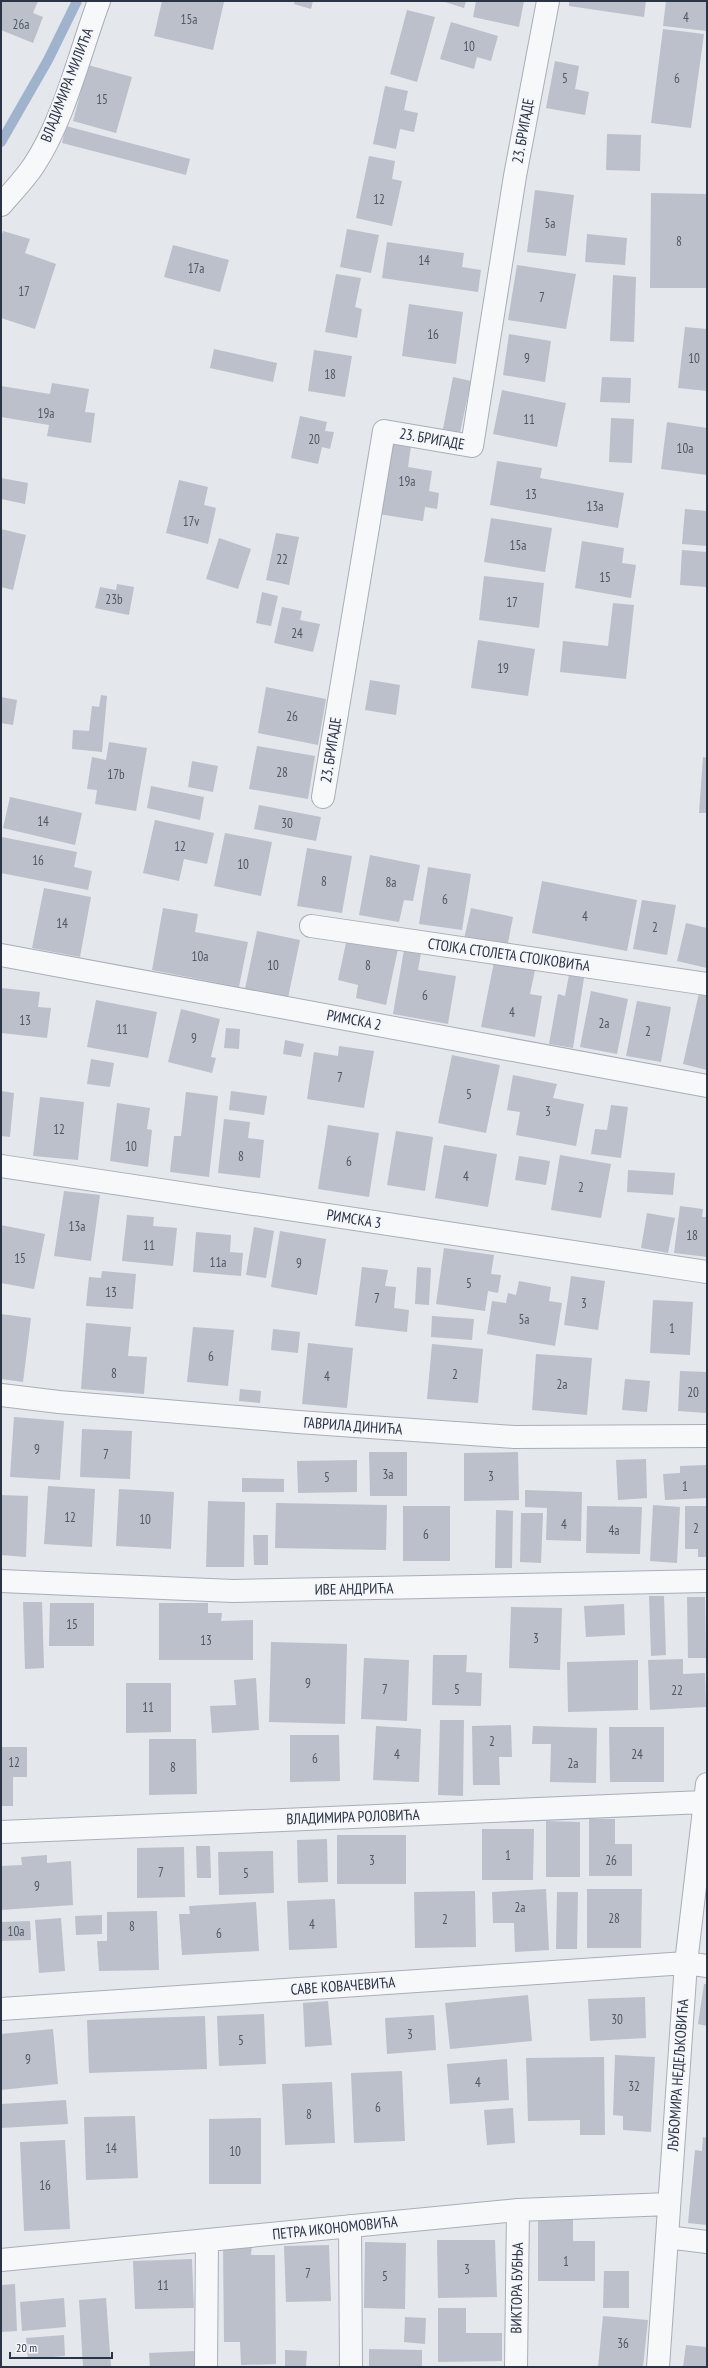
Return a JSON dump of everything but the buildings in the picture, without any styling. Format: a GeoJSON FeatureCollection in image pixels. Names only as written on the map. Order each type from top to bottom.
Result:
{"type":"FeatureCollection","features":[{"type":"Feature","properties":{"kind":"street","name":"ВЛАДИМИРА МИЛИЋА"},"geometry":{"type":"LineString","coordinates":[[1,205],[34,165],[48,137],[62,106],[99,1]]}},
{"type":"Feature","properties":{"kind":"street","name":"23. БРИГАДЕ"},"geometry":{"type":"LineString","coordinates":[[323,797],[384,431],[472,446],[515,176],[548,1]]}},
{"type":"Feature","properties":{"kind":"street","name":"СТОЈКА СТОЛЕТА СТОЈКОВИЋА"},"geometry":{"type":"LineString","coordinates":[[311,926],[707,984]]}},
{"type":"Feature","properties":{"kind":"street","name":"РИМСКА 2"},"geometry":{"type":"LineString","coordinates":[[1,955],[707,1086]]}},
{"type":"Feature","properties":{"kind":"street","name":"РИМСКА 3"},"geometry":{"type":"LineString","coordinates":[[1,1166],[707,1272]]}},
{"type":"Feature","properties":{"kind":"street","name":"ГАВРИЛА ДИНИЋА"},"geometry":{"type":"LineString","coordinates":[[1,1395],[59,1402],[298,1422],[514,1437],[707,1436]]}},
{"type":"Feature","properties":{"kind":"street","name":"ИВЕ АНДРИЋА"},"geometry":{"type":"LineString","coordinates":[[1,1581],[233,1591],[707,1581]]}},
{"type":"Feature","properties":{"kind":"street","name":"ВЛАДИМИРА РОЛОВИЋА"},"geometry":{"type":"LineString","coordinates":[[1,1832],[706,1793]]}},
{"type":"Feature","properties":{"kind":"street","name":"ЉУБОМИРА НЕДЕЉКОВИЋА"},"geometry":{"type":"LineString","coordinates":[[658,2367],[686,1963],[706,1793]]}},
{"type":"Feature","properties":{"kind":"street","name":"САВЕ КОВАЧЕВИЋА"},"geometry":{"type":"LineString","coordinates":[[1,2009],[686,1963],[707,1966]]}},
{"type":"Feature","properties":{"kind":"street","name":"ПЕТРА ИКОНОМОВИЋА"},"geometry":{"type":"LineString","coordinates":[[1,2260],[518,2210],[669,2204]]}},
{"type":"Feature","properties":{"kind":"street","name":"ВИКТОРА БУБЊА"},"geometry":{"type":"LineString","coordinates":[[516,2367],[518,2210]]}},
{"type":"Feature","properties":{"kind":"street"},"geometry":{"type":"LineString","coordinates":[[350,2226],[351,2367]]}},
{"type":"Feature","properties":{"kind":"street"},"geometry":{"type":"LineString","coordinates":[[667,2237],[707,2242]]}},
{"type":"Feature","properties":{"kind":"street"},"geometry":{"type":"LineString","coordinates":[[206,2367],[207,2240]]}},
{"type":"Feature","properties":{"kind":"waterway"},"geometry":{"type":"LineString","coordinates":[[1,142],[48,60],[77,1]]}}]}
